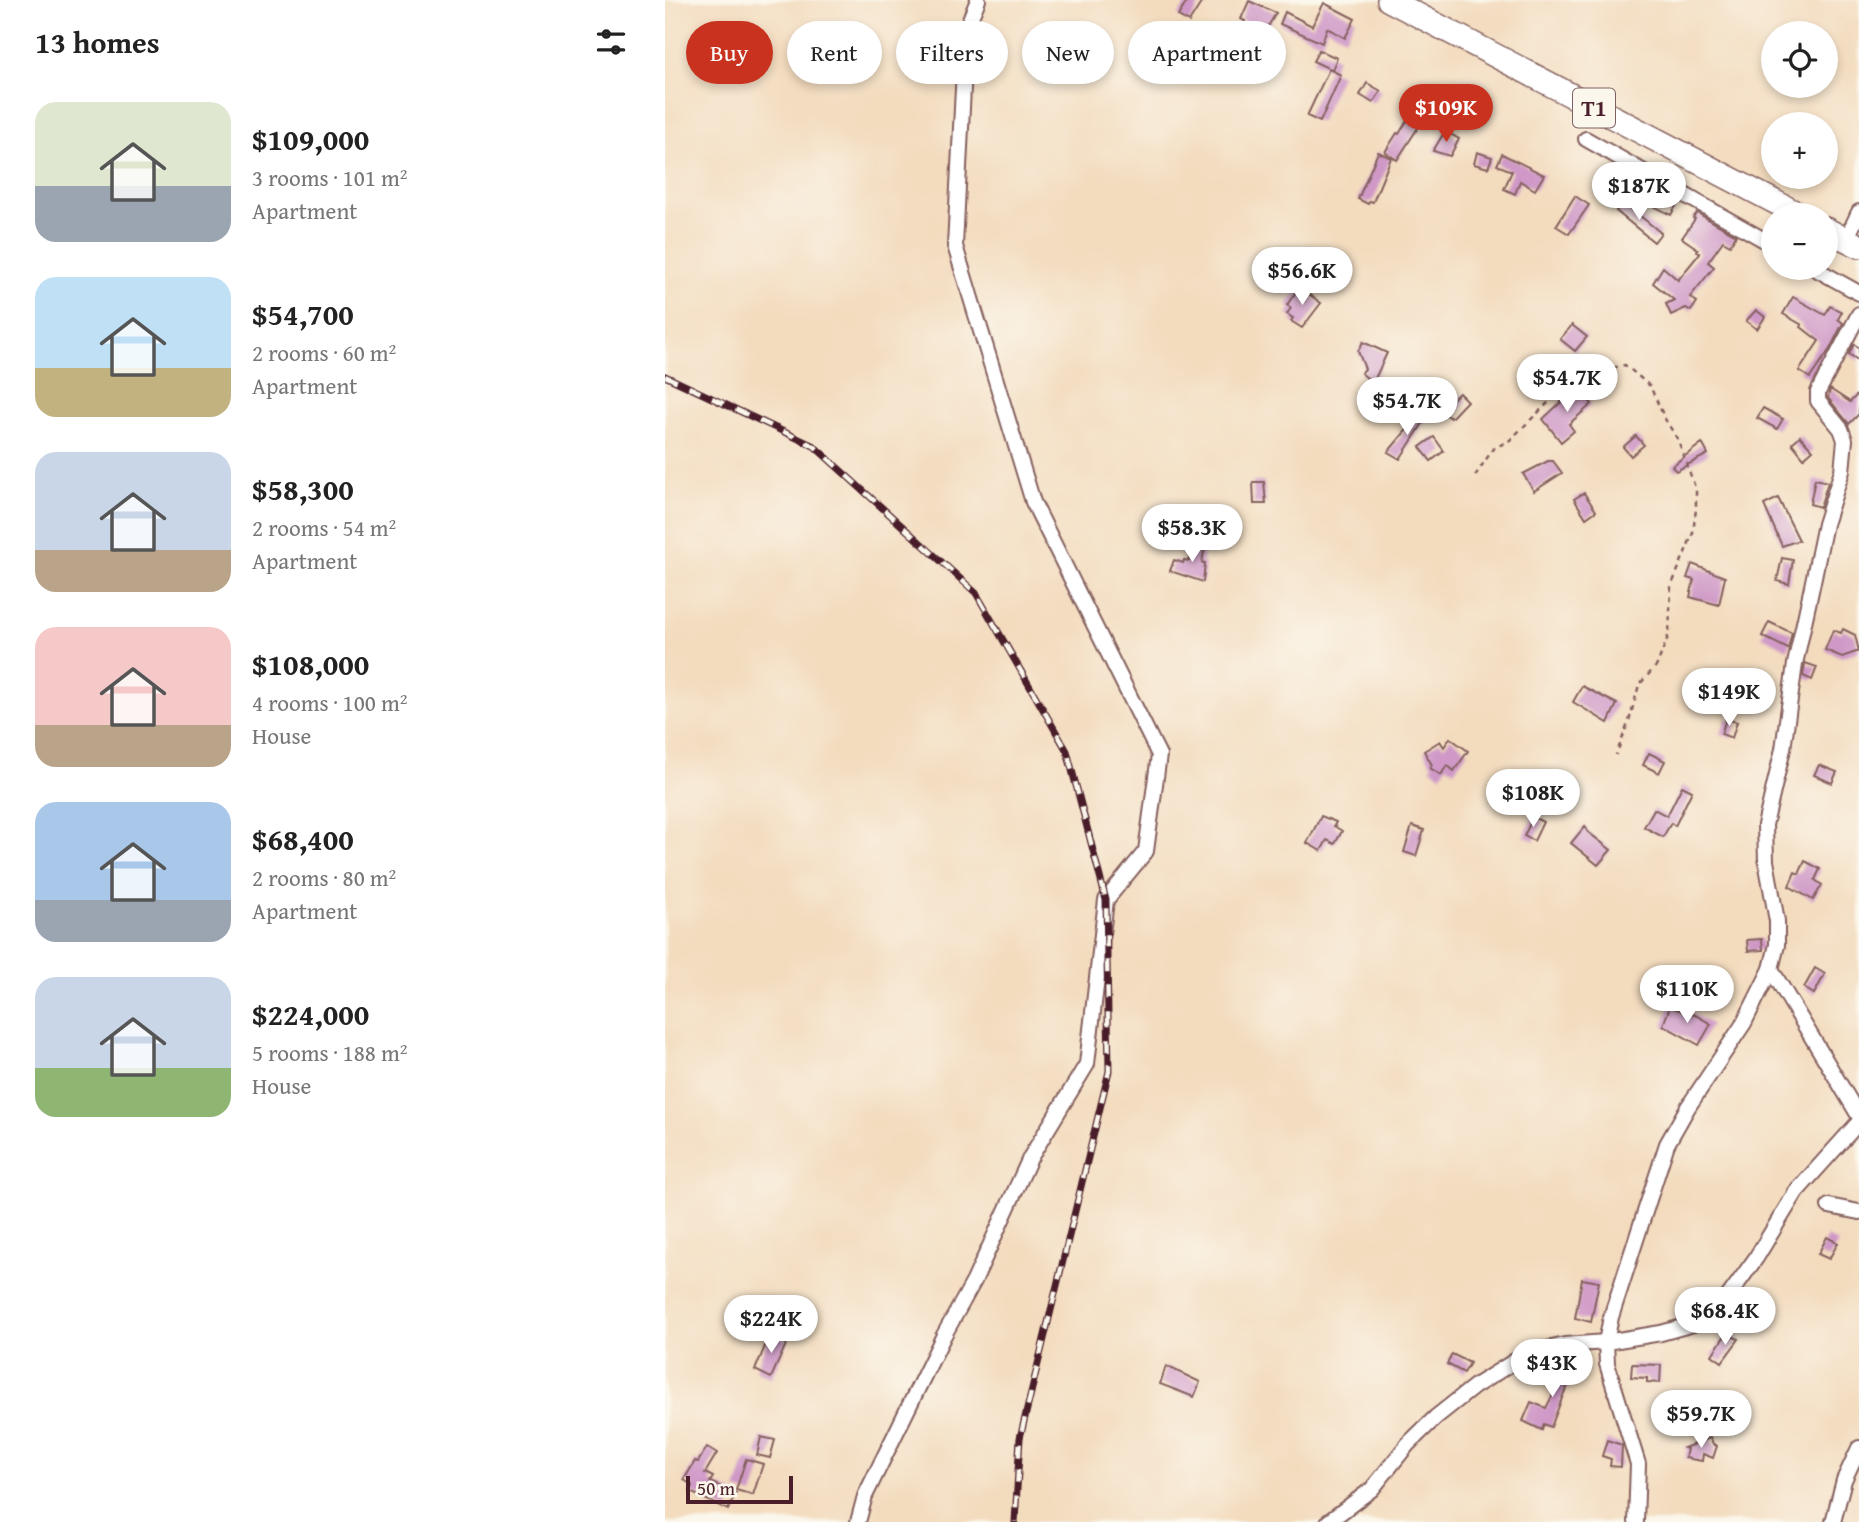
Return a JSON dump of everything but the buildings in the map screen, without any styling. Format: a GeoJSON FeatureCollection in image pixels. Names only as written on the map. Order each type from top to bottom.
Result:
{"type":"FeatureCollection","features":[{"type":"Feature","properties":{"kind":"highway","name":"T1"},"geometry":{"type":"LineString","coordinates":[[1388,0],[1777,203]]}},
{"type":"Feature","properties":{"kind":"street"},"geometry":{"type":"LineString","coordinates":[[857,1522],[865,1496],[944,1335],[974,1281],[1030,1158],[1087,1064],[1106,900],[1146,851],[1159,755],[1033,502],[955,246],[966,29],[978,0]]}},
{"type":"Feature","properties":{"kind":"street"},"geometry":{"type":"LineString","coordinates":[[1586,139],[1761,238]]}},
{"type":"Feature","properties":{"kind":"street"},"geometry":{"type":"LineString","coordinates":[[1853,243],[1859,212]]}},
{"type":"Feature","properties":{"kind":"street"},"geometry":{"type":"LineString","coordinates":[[1836,280],[1859,293]]}},
{"type":"Feature","properties":{"kind":"street"},"geometry":{"type":"LineString","coordinates":[[1636,1522],[1638,1464],[1607,1364],[1606,1342],[1611,1317],[1667,1144],[1688,1107],[1744,1023],[1771,969],[1777,946],[1777,921],[1766,861],[1765,825],[1783,749],[1789,701],[1811,592],[1843,461],[1845,440],[1841,429],[1818,401],[1818,392],[1859,314]]}},
{"type":"Feature","properties":{"kind":"street"},"geometry":{"type":"LineString","coordinates":[[1771,969],[1859,1116]]}},
{"type":"Feature","properties":{"kind":"street"},"geometry":{"type":"LineString","coordinates":[[1328,1522],[1372,1489],[1408,1444],[1436,1417],[1475,1385],[1515,1361],[1565,1345],[1606,1342],[1661,1333],[1693,1324],[1725,1301],[1756,1258],[1796,1192],[1859,1122]]}},
{"type":"Feature","properties":{"kind":"street"},"geometry":{"type":"LineString","coordinates":[[1829,1206],[1859,1212]]}},
{"type":"Feature","properties":{"kind":"street"},"geometry":{"type":"LineString","coordinates":[[1833,1522],[1844,1480],[1859,1448]]}},
{"type":"Feature","properties":{"kind":"path"},"geometry":{"type":"LineString","coordinates":[[1475,476],[1493,449],[1510,440],[1552,399],[1589,373],[1625,365],[1650,386],[1664,419],[1678,440],[1696,490],[1693,533],[1671,587],[1669,634],[1657,665],[1639,685],[1616,755]]}},
{"type":"Feature","properties":{"kind":"railway"},"geometry":{"type":"LineString","coordinates":[[665,376],[814,446],[976,593],[1067,751],[1106,900],[1109,1071],[1020,1438],[1015,1522]]}}]}
